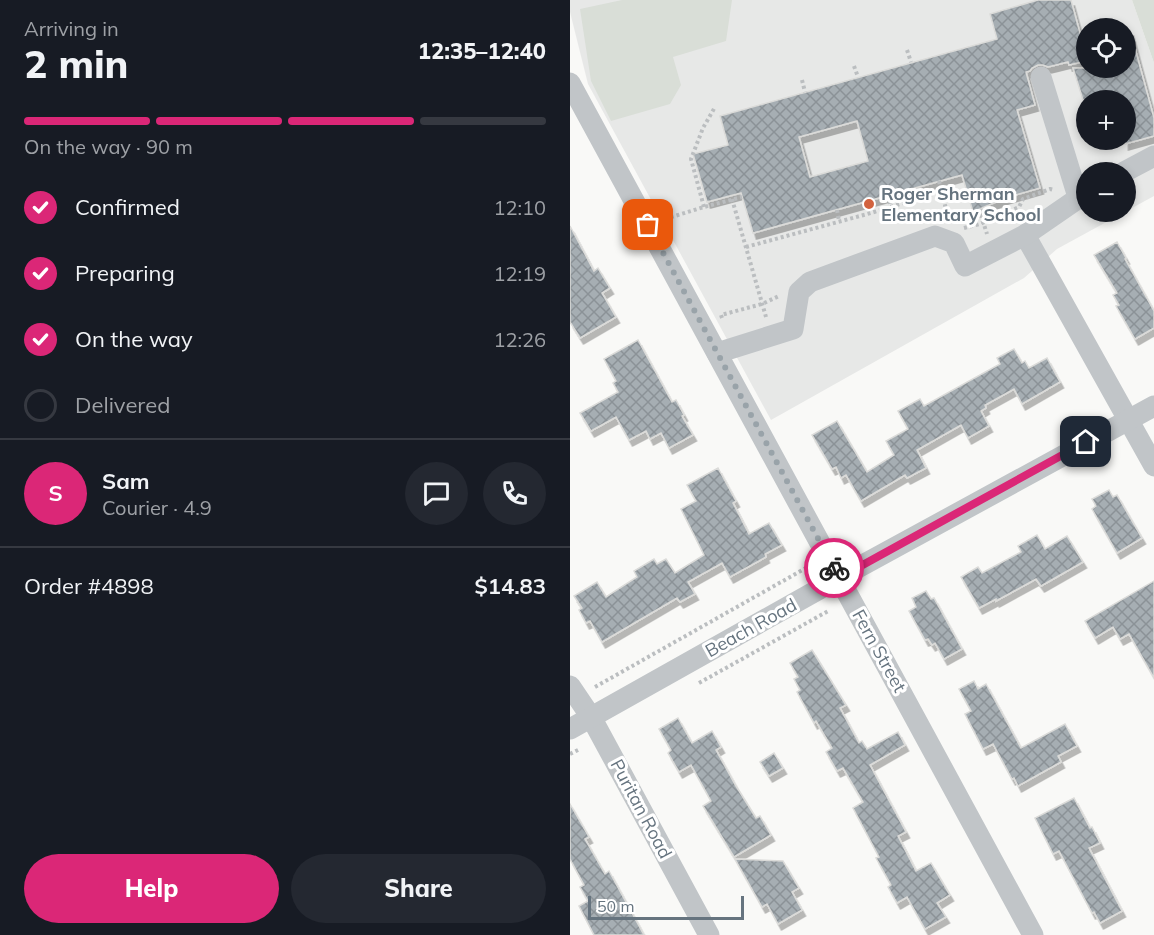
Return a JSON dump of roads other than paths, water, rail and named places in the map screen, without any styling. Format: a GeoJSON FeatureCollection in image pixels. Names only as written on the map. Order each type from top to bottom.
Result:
{"type":"FeatureCollection","features":[{"type":"Feature","properties":{"kind":"street"},"geometry":{"type":"LineString","coordinates":[[1041,77],[1076,182]]}},
{"type":"Feature","properties":{"kind":"street","name":"Fern Street"},"geometry":{"type":"LineString","coordinates":[[570,83],[648,225],[726,350],[839,578],[1033,935]]}},
{"type":"Feature","properties":{"kind":"street"},"geometry":{"type":"LineString","coordinates":[[1136,166],[1154,156]]}},
{"type":"Feature","properties":{"kind":"street"},"geometry":{"type":"LineString","coordinates":[[726,350],[793,329],[799,292],[810,282],[935,236],[953,237],[965,266],[1025,235],[1076,193]]}},
{"type":"Feature","properties":{"kind":"street"},"geometry":{"type":"LineString","coordinates":[[1025,235],[1154,466]]}},
{"type":"Feature","properties":{"kind":"street","name":"Beach Road"},"geometry":{"type":"LineString","coordinates":[[570,729],[839,578],[1154,406]]}},
{"type":"Feature","properties":{"kind":"street","name":"Puritan Road"},"geometry":{"type":"LineString","coordinates":[[574,691],[591,717],[709,935]]}},
{"type":"Feature","properties":{"kind":"place","name":"Roger Sherman Elementary School"},"geometry":{"type":"Point","coordinates":[869,204]}}]}
